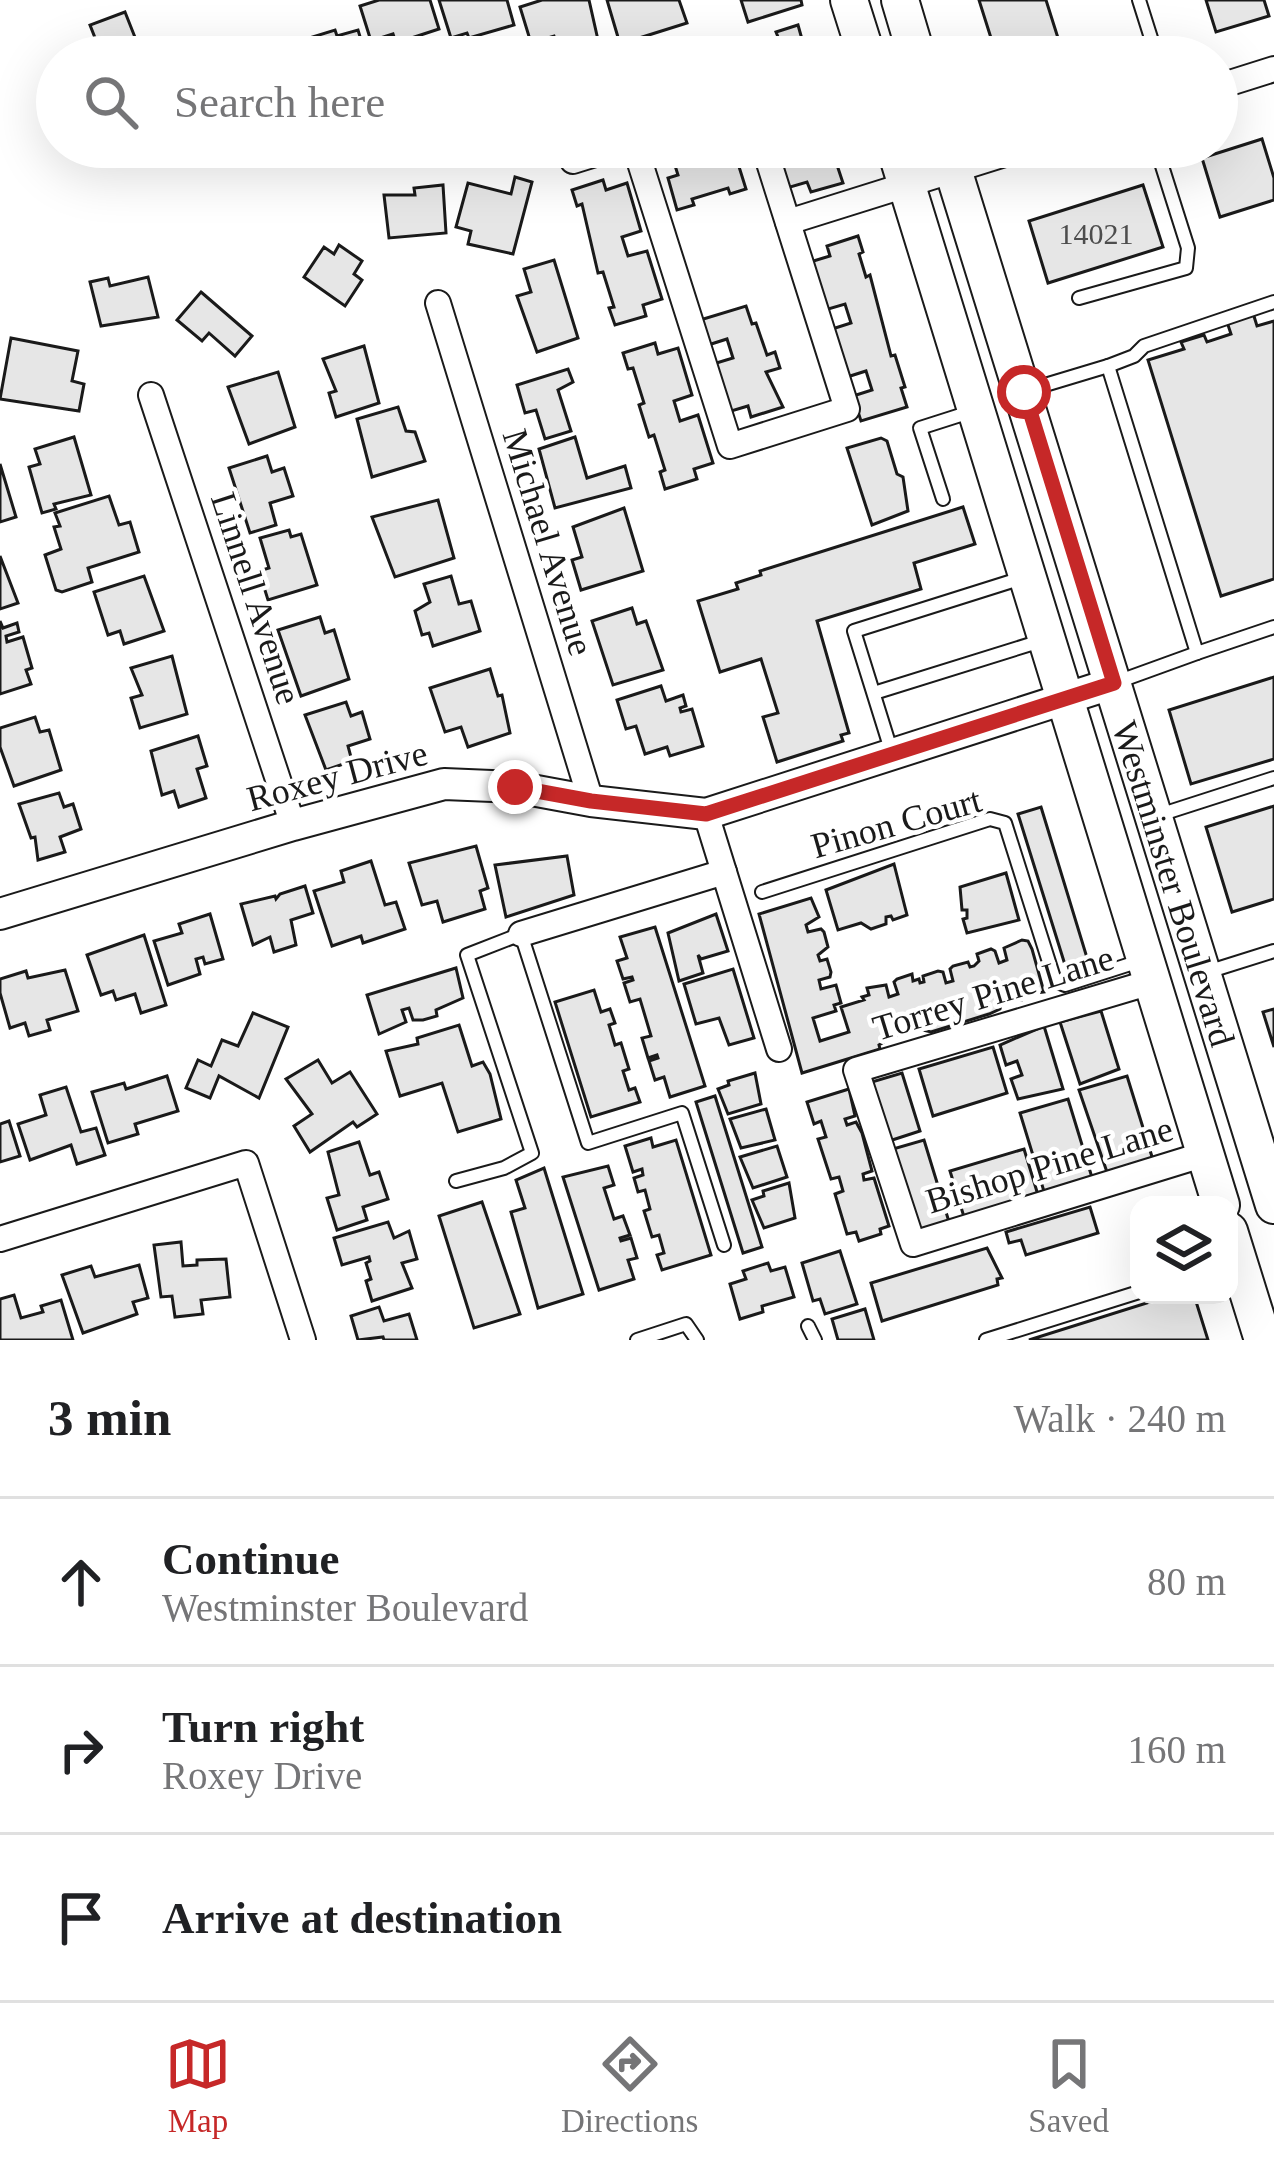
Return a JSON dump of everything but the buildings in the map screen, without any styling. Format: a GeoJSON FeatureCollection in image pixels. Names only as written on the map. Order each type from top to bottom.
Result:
{"type":"FeatureCollection","features":[{"type":"Feature","properties":{"kind":"main road"},"geometry":{"type":"LineString","coordinates":[[849,0],[860,36]]}},
{"type":"Feature","properties":{"kind":"main road"},"geometry":{"type":"LineString","coordinates":[[900,0],[911,36]]}},
{"type":"Feature","properties":{"kind":"main road","name":"Westminster Boulevard"},"geometry":{"type":"LineString","coordinates":[[902,168],[1218,1196]]}},
{"type":"Feature","properties":{"kind":"main road","name":"Westminster Boulevard"},"geometry":{"type":"LineString","coordinates":[[952,168],[1203,974],[1263,1133],[1274,1205]]}},
{"type":"Feature","properties":{"kind":"main road"},"geometry":{"type":"LineString","coordinates":[[1238,1269],[1263,1340]]}},
{"type":"Feature","properties":{"kind":"street"},"geometry":{"type":"LineString","coordinates":[[1238,80],[1274,69]]}},
{"type":"Feature","properties":{"kind":"street"},"geometry":{"type":"LineString","coordinates":[[642,168],[730,446],[847,409],[771,168]]}},
{"type":"Feature","properties":{"kind":"street"},"geometry":{"type":"LineString","coordinates":[[788,222],[907,185],[934,168]]}},
{"type":"Feature","properties":{"kind":"street","name":"Michael Avenue"},"geometry":{"type":"LineString","coordinates":[[438,303],[591,801]]}},
{"type":"Feature","properties":{"kind":"street","name":"Linnell Avenue"},"geometry":{"type":"LineString","coordinates":[[152,395],[293,825]]}},
{"type":"Feature","properties":{"kind":"street","name":"Roxey Drive"},"geometry":{"type":"LineString","coordinates":[[0,912],[444,784],[515,787],[706,814],[1114,683]]}},
{"type":"Feature","properties":{"kind":"street"},"geometry":{"type":"LineString","coordinates":[[706,814],[779,1049]]}},
{"type":"Feature","properties":{"kind":"street"},"geometry":{"type":"LineString","coordinates":[[521,934],[724,872]]}},
{"type":"Feature","properties":{"kind":"street","name":"Torrey Pine Lane"},"geometry":{"type":"LineString","coordinates":[[914,1244],[856,1070],[1148,971]]}},
{"type":"Feature","properties":{"kind":"street","name":"Bishop Pine Lane"},"geometry":{"type":"LineString","coordinates":[[914,1244],[1205,1154]]}},
{"type":"Feature","properties":{"kind":"street"},"geometry":{"type":"LineString","coordinates":[[0,1239],[247,1163],[303,1340]]}},
{"type":"Feature","properties":{"kind":"lane"},"geometry":{"type":"LineString","coordinates":[[1139,0],[1150,36]]}},
{"type":"Feature","properties":{"kind":"lane"},"geometry":{"type":"LineString","coordinates":[[1079,298],[1186,268],[1188,248],[1163,168]]}},
{"type":"Feature","properties":{"kind":"lane"},"geometry":{"type":"LineString","coordinates":[[1024,392],[1108,367],[1144,346],[1274,302]]}},
{"type":"Feature","properties":{"kind":"lane"},"geometry":{"type":"LineString","coordinates":[[1108,367],[1197,653]]}},
{"type":"Feature","properties":{"kind":"lane"},"geometry":{"type":"LineString","coordinates":[[943,500],[920,428],[977,410]]}},
{"type":"Feature","properties":{"kind":"lane"},"geometry":{"type":"LineString","coordinates":[[892,754],[854,632],[1028,576]]}},
{"type":"Feature","properties":{"kind":"lane"},"geometry":{"type":"LineString","coordinates":[[1114,683],[1274,627]]}},
{"type":"Feature","properties":{"kind":"lane"},"geometry":{"type":"LineString","coordinates":[[874,693],[1048,639]]}},
{"type":"Feature","properties":{"kind":"lane"},"geometry":{"type":"LineString","coordinates":[[1154,817],[1274,778]]}},
{"type":"Feature","properties":{"kind":"lane","name":"Pinon Court"},"geometry":{"type":"LineString","coordinates":[[762,892],[990,819],[1005,823],[1055,981],[1065,985],[1148,971]]}},
{"type":"Feature","properties":{"kind":"lane"},"geometry":{"type":"LineString","coordinates":[[456,1181],[504,1168],[532,1153],[467,955],[521,934],[588,1143],[682,1113],[724,1245]]}},
{"type":"Feature","properties":{"kind":"lane"},"geometry":{"type":"LineString","coordinates":[[1203,974],[1274,951]]}},
{"type":"Feature","properties":{"kind":"lane"},"geometry":{"type":"LineString","coordinates":[[986,1340],[1130,1295]]}},
{"type":"Feature","properties":{"kind":"lane"},"geometry":{"type":"LineString","coordinates":[[637,1340],[686,1324],[697,1340]]}},
{"type":"Feature","properties":{"kind":"lane"},"geometry":{"type":"LineString","coordinates":[[808,1326],[815,1340]]}},
{"type":"Feature","properties":{"kind":"route"},"geometry":{"type":"LineString","coordinates":[[515,787],[706,814],[1114,683],[1024,392]]}}]}
